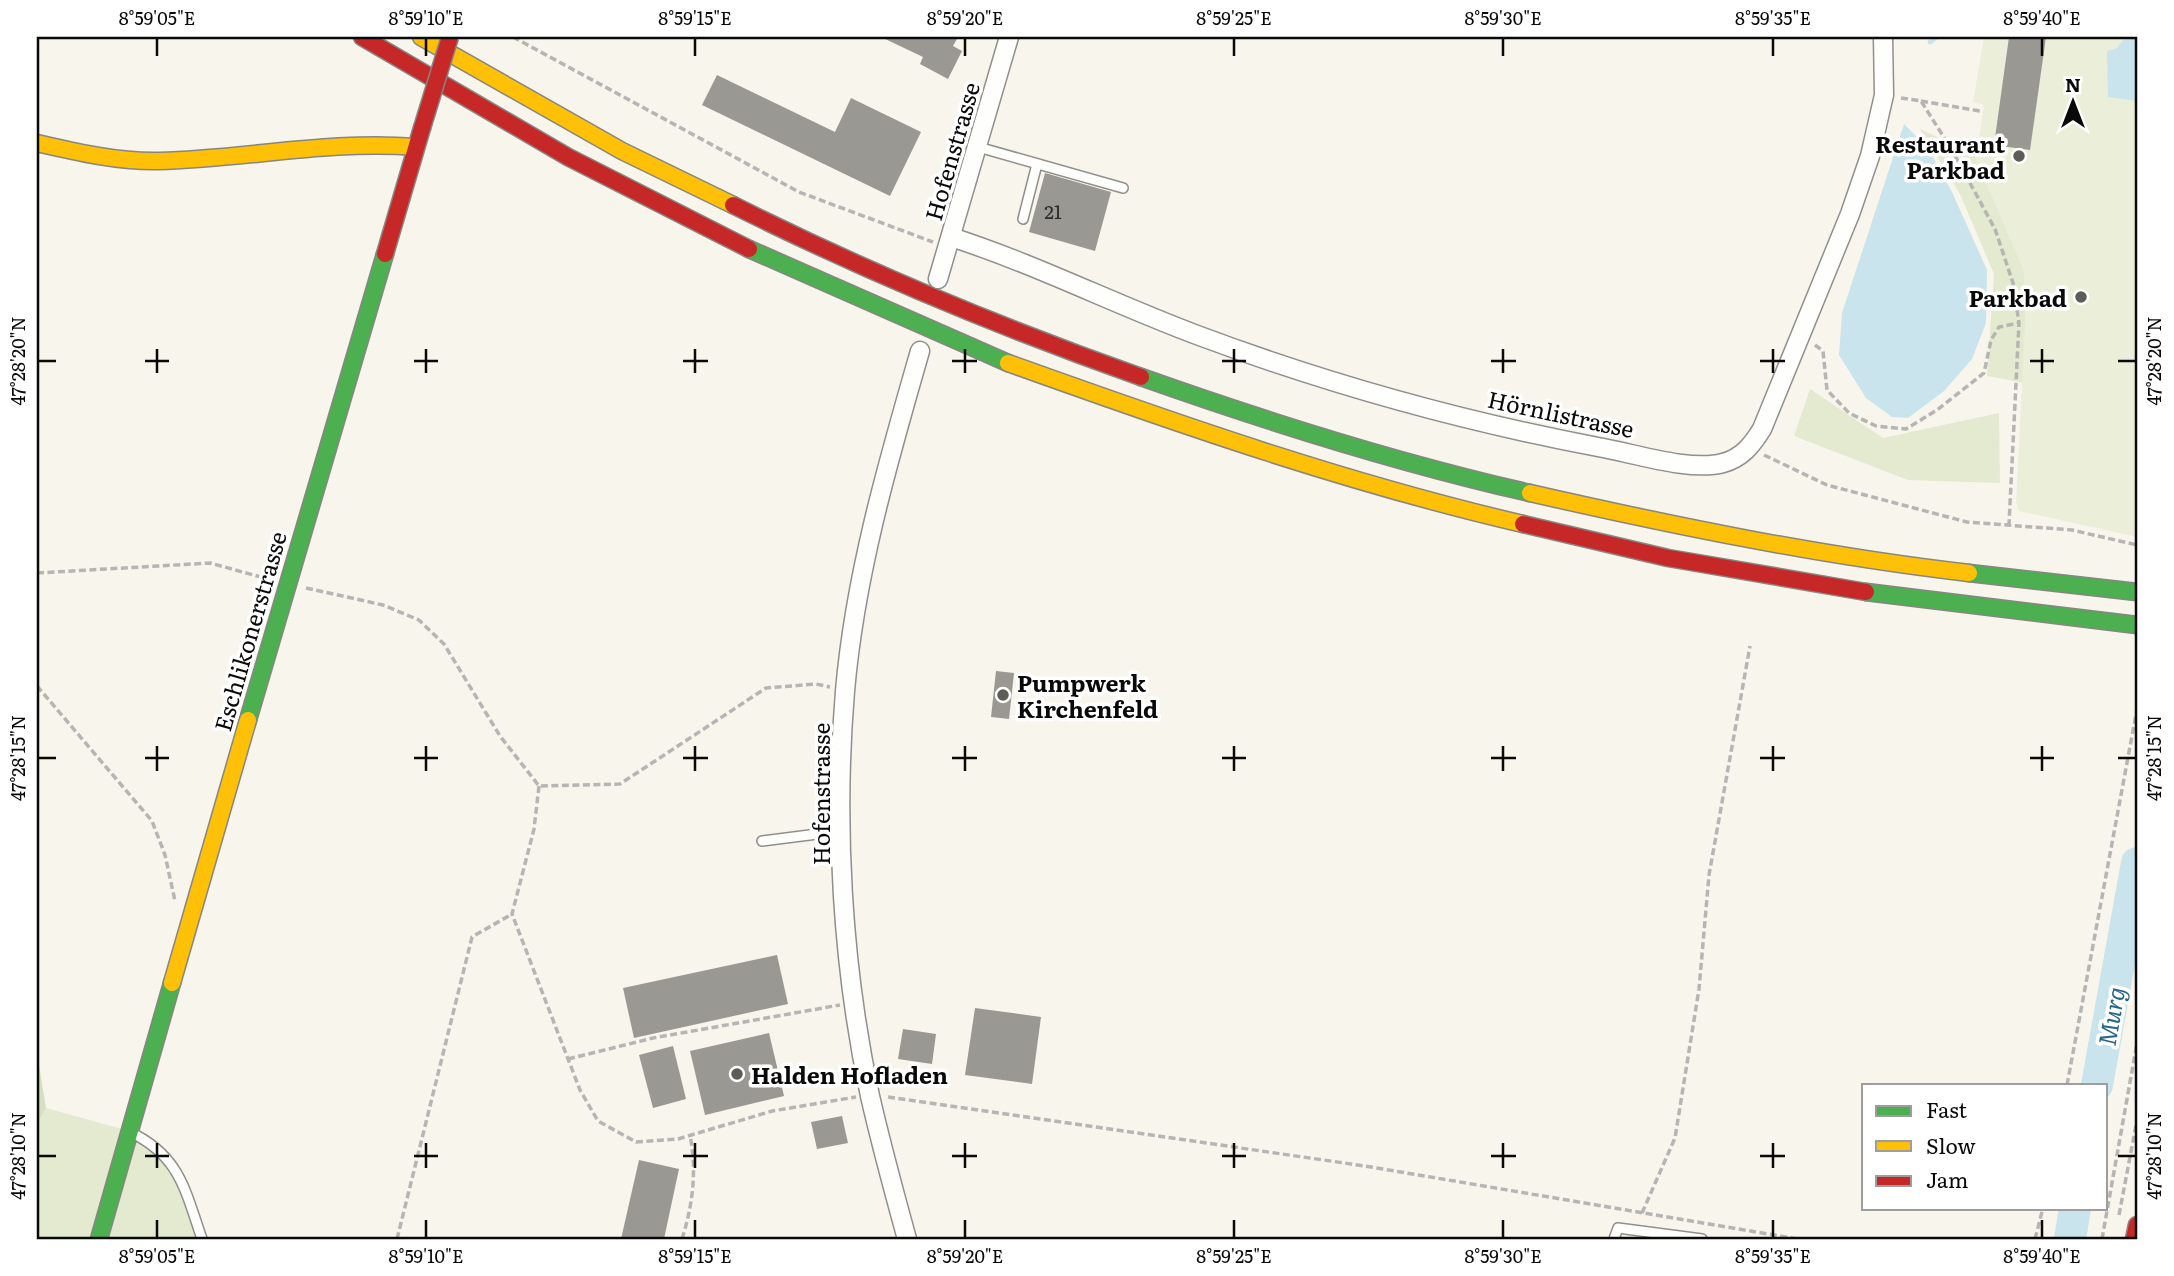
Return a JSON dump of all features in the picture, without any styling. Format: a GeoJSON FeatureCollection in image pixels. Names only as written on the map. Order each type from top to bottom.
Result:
{"type":"FeatureCollection","features":[{"type":"Feature","properties":{"kind":"main road"},"geometry":{"type":"LineString","coordinates":[[362,37],[555,152],[797,274],[979,354],[1227,444],[1423,502],[1654,556],[1875,595],[2137,625]]}},
{"type":"Feature","properties":{"kind":"main road"},"geometry":{"type":"LineString","coordinates":[[421,37],[647,165],[841,260],[1052,348],[1271,424],[1507,491],[1707,534],[1885,564],[2137,592]]}},
{"type":"Feature","properties":{"kind":"main road","name":"Eschlikonerstrasse"},"geometry":{"type":"LineString","coordinates":[[99,1239],[186,929],[450,37]]}},
{"type":"Feature","properties":{"kind":"main road"},"geometry":{"type":"LineString","coordinates":[[37,143],[76,152],[157,161],[377,144],[416,147]]}},
{"type":"Feature","properties":{"kind":"main road"},"geometry":{"type":"LineString","coordinates":[[2134,1239],[2137,1225]]}},
{"type":"Feature","properties":{"kind":"street","name":"Hofenstrasse"},"geometry":{"type":"LineString","coordinates":[[938,279],[1009,37]]}},
{"type":"Feature","properties":{"kind":"street"},"geometry":{"type":"LineString","coordinates":[[1750,447],[1762,429],[1871,156],[1884,95],[1883,37]]}},
{"type":"Feature","properties":{"kind":"street","name":"Hörnlistrasse"},"geometry":{"type":"LineString","coordinates":[[950,242],[1282,366],[1410,404],[1533,434],[1675,461],[1721,464],[1735,459],[1750,447]]}},
{"type":"Feature","properties":{"kind":"street","name":"Hofenstrasse"},"geometry":{"type":"LineString","coordinates":[[907,1239],[870,1095],[850,965],[843,831],[845,690],[877,506],[920,351]]}},
{"type":"Feature","properties":{"kind":"lane"},"geometry":{"type":"LineString","coordinates":[[978,147],[1123,188]]}},
{"type":"Feature","properties":{"kind":"lane"},"geometry":{"type":"LineString","coordinates":[[1023,219],[1037,164]]}},
{"type":"Feature","properties":{"kind":"lane"},"geometry":{"type":"LineString","coordinates":[[762,841],[843,831]]}},
{"type":"Feature","properties":{"kind":"lane"},"geometry":{"type":"LineString","coordinates":[[129,1131],[150,1141],[169,1158],[202,1239]]}},
{"type":"Feature","properties":{"kind":"lane"},"geometry":{"type":"LineString","coordinates":[[1614,1239],[1618,1228],[1702,1239]]}},
{"type":"Feature","properties":{"kind":"path"},"geometry":{"type":"LineString","coordinates":[[513,37],[799,192],[950,242]]}},
{"type":"Feature","properties":{"kind":"path"},"geometry":{"type":"LineString","coordinates":[[1884,95],[1980,111]]}},
{"type":"Feature","properties":{"kind":"path"},"geometry":{"type":"LineString","coordinates":[[1921,101],[1995,229],[2013,282],[2019,323],[2009,524]]}},
{"type":"Feature","properties":{"kind":"path"},"geometry":{"type":"LineString","coordinates":[[1801,335],[1823,351],[1827,390],[1849,413],[1876,426],[1906,429],[1937,410],[1984,373],[1992,340],[1999,327],[2019,323]]}},
{"type":"Feature","properties":{"kind":"path"},"geometry":{"type":"LineString","coordinates":[[1750,447],[1827,485],[1967,523],[2072,530],[2137,545]]}},
{"type":"Feature","properties":{"kind":"path"},"geometry":{"type":"LineString","coordinates":[[37,573],[210,563],[287,584],[383,605],[419,620],[444,644],[500,736],[539,786],[534,829],[512,914],[580,1090],[598,1121],[636,1142],[690,1135],[772,1111],[870,1095],[1365,1166],[1798,1239]]}},
{"type":"Feature","properties":{"kind":"path"},"geometry":{"type":"LineString","coordinates":[[1642,1213],[1675,1138],[1699,989],[1709,875],[1751,646]]}},
{"type":"Feature","properties":{"kind":"path"},"geometry":{"type":"LineString","coordinates":[[539,786],[620,784],[766,688],[816,684],[845,690]]}},
{"type":"Feature","properties":{"kind":"path"},"geometry":{"type":"LineString","coordinates":[[37,686],[152,821],[165,855],[172,894],[186,929]]}},
{"type":"Feature","properties":{"kind":"path"},"geometry":{"type":"LineString","coordinates":[[2067,1084],[2137,709]]}},
{"type":"Feature","properties":{"kind":"path"},"geometry":{"type":"LineString","coordinates":[[397,1239],[472,937],[512,914]]}},
{"type":"Feature","properties":{"kind":"path"},"geometry":{"type":"LineString","coordinates":[[568,1059],[653,1038],[855,1002]]}},
{"type":"Feature","properties":{"kind":"path"},"geometry":{"type":"LineString","coordinates":[[2108,1205],[2137,1043]]}},
{"type":"Feature","properties":{"kind":"path"},"geometry":{"type":"LineString","coordinates":[[2116,1228],[2137,1120]]}},
{"type":"Feature","properties":{"kind":"path"},"geometry":{"type":"LineString","coordinates":[[682,1239],[694,1189],[695,1164],[690,1135]]}},
{"type":"Feature","properties":{"kind":"path"},"geometry":{"type":"LineString","coordinates":[[2035,1239],[2042,1210]]}},
{"type":"Feature","properties":{"kind":"path"},"geometry":{"type":"LineString","coordinates":[[2102,1239],[2107,1210]]}},
{"type":"Feature","properties":{"kind":"green space","name":"Parkbad"},"geometry":{"type":"Polygon","coordinates":[[[1984,37],[2137,37],[2137,537],[2019,511],[2016,502],[2025,322],[2024,271],[1976,160],[1984,105],[1973,102],[1984,37]]]}},
{"type":"Feature","properties":{"kind":"green space"},"geometry":{"type":"Polygon","coordinates":[[[1920,129],[2017,174],[2028,321],[2025,383],[1987,376],[1994,274],[1960,194],[1920,129]]]}},
{"type":"Feature","properties":{"kind":"green space"},"geometry":{"type":"Polygon","coordinates":[[[1810,389],[1883,438],[1999,413],[2000,483],[1908,480],[1794,436],[1810,389]]]}},
{"type":"Feature","properties":{"kind":"green space"},"geometry":{"type":"Polygon","coordinates":[[[37,1053],[46,1108],[37,1124],[37,1053]]]}},
{"type":"Feature","properties":{"kind":"green space"},"geometry":{"type":"Polygon","coordinates":[[[46,1108],[129,1131],[169,1158],[202,1239],[37,1239],[37,1124],[46,1108]]]}},
{"type":"Feature","properties":{"kind":"water"},"geometry":{"type":"Polygon","coordinates":[[[2137,37],[2137,101],[2108,97],[2107,51],[2117,48],[2125,38],[2137,37]]]}},
{"type":"Feature","properties":{"kind":"water"},"geometry":{"type":"Polygon","coordinates":[[[1904,124],[1927,147],[1952,192],[1987,270],[1986,323],[1972,359],[1944,391],[1908,418],[1892,417],[1866,398],[1839,355],[1842,313],[1904,124]]]}},
{"type":"Feature","properties":{"kind":"building"},"geometry":{"type":"Polygon","coordinates":[[[881,37],[958,37],[953,46],[962,51],[948,79],[920,64],[923,57],[881,37]]]}},
{"type":"Feature","properties":{"kind":"building"},"geometry":{"type":"Polygon","coordinates":[[[2009,37],[2046,37],[2030,150],[1994,145],[2009,37]]]}},
{"type":"Feature","properties":{"kind":"building"},"geometry":{"type":"Polygon","coordinates":[[[717,75],[835,132],[851,98],[921,132],[890,196],[702,105],[717,75]]]}},
{"type":"Feature","properties":{"kind":"building"},"geometry":{"type":"Polygon","coordinates":[[[1045,173],[1111,192],[1095,251],[1029,232],[1045,173]]]}},
{"type":"Feature","properties":{"kind":"building","name":"Pumpwerk Kirchenfeld"},"geometry":{"type":"Polygon","coordinates":[[[996,671],[1014,673],[1009,719],[991,717],[996,671]]]}},
{"type":"Feature","properties":{"kind":"building"},"geometry":{"type":"Polygon","coordinates":[[[777,955],[788,1004],[634,1038],[623,988],[777,955]]]}},
{"type":"Feature","properties":{"kind":"building"},"geometry":{"type":"Polygon","coordinates":[[[975,1008],[1041,1017],[1032,1084],[965,1075],[975,1008]]]}},
{"type":"Feature","properties":{"kind":"building"},"geometry":{"type":"Polygon","coordinates":[[[903,1029],[936,1034],[932,1064],[898,1059],[903,1029]]]}},
{"type":"Feature","properties":{"kind":"building","name":"Halden Hofladen"},"geometry":{"type":"Polygon","coordinates":[[[769,1033],[784,1096],[705,1115],[690,1051],[769,1033]]]}},
{"type":"Feature","properties":{"kind":"building"},"geometry":{"type":"Polygon","coordinates":[[[673,1046],[686,1099],[653,1108],[639,1055],[673,1046]]]}},
{"type":"Feature","properties":{"kind":"building"},"geometry":{"type":"Polygon","coordinates":[[[842,1116],[848,1143],[817,1149],[811,1122],[842,1116]]]}},
{"type":"Feature","properties":{"kind":"building"},"geometry":{"type":"Polygon","coordinates":[[[639,1160],[679,1169],[664,1239],[621,1239],[639,1160]]]}},
{"type":"Feature","properties":{"kind":"waterway"},"geometry":{"type":"LineString","coordinates":[[1930,42],[1936,37]]}},
{"type":"Feature","properties":{"kind":"waterway","name":"Murg"},"geometry":{"type":"LineString","coordinates":[[2097,1084],[2137,863]]}},
{"type":"Feature","properties":{"kind":"waterway","name":"Murg"},"geometry":{"type":"LineString","coordinates":[[2070,1239],[2075,1210]]}},
{"type":"Feature","properties":{"kind":"traffic: fast"},"geometry":{"type":"LineString","coordinates":[[749,249],[1008,363]]}},
{"type":"Feature","properties":{"kind":"traffic: fast"},"geometry":{"type":"LineString","coordinates":[[248,720],[385,254]]}},
{"type":"Feature","properties":{"kind":"traffic: fast"},"geometry":{"type":"LineString","coordinates":[[1141,377],[1334,441],[1431,469],[1530,493]]}},
{"type":"Feature","properties":{"kind":"traffic: fast"},"geometry":{"type":"LineString","coordinates":[[1969,573],[2137,592]]}},
{"type":"Feature","properties":{"kind":"traffic: fast"},"geometry":{"type":"LineString","coordinates":[[1866,592],[2137,625]]}},
{"type":"Feature","properties":{"kind":"traffic: fast"},"geometry":{"type":"LineString","coordinates":[[99,1239],[172,983]]}},
{"type":"Feature","properties":{"kind":"traffic: slow"},"geometry":{"type":"LineString","coordinates":[[421,37],[622,151],[733,205]]}},
{"type":"Feature","properties":{"kind":"traffic: slow"},"geometry":{"type":"LineString","coordinates":[[37,143],[98,156],[144,161],[191,160],[352,146],[416,147]]}},
{"type":"Feature","properties":{"kind":"traffic: slow"},"geometry":{"type":"LineString","coordinates":[[1008,363],[1199,430],[1328,471],[1523,524]]}},
{"type":"Feature","properties":{"kind":"traffic: slow"},"geometry":{"type":"LineString","coordinates":[[1530,493],[1748,539],[1969,573]]}},
{"type":"Feature","properties":{"kind":"traffic: slow"},"geometry":{"type":"LineString","coordinates":[[172,983],[248,720]]}},
{"type":"Feature","properties":{"kind":"traffic: jam"},"geometry":{"type":"LineString","coordinates":[[362,37],[568,157],[749,249]]}},
{"type":"Feature","properties":{"kind":"traffic: jam"},"geometry":{"type":"LineString","coordinates":[[422,128],[450,37]]}},
{"type":"Feature","properties":{"kind":"traffic: jam"},"geometry":{"type":"LineString","coordinates":[[385,254],[422,128]]}},
{"type":"Feature","properties":{"kind":"traffic: jam"},"geometry":{"type":"LineString","coordinates":[[733,205],[934,297],[1141,377]]}},
{"type":"Feature","properties":{"kind":"traffic: jam"},"geometry":{"type":"LineString","coordinates":[[1523,524],[1668,558],[1866,592]]}},
{"type":"Feature","properties":{"kind":"traffic: jam"},"geometry":{"type":"LineString","coordinates":[[2134,1239],[2137,1225]]}},
{"type":"Feature","properties":{"kind":"place","name":"Restaurant Parkbad"},"geometry":{"type":"Point","coordinates":[2019,156]}},
{"type":"Feature","properties":{"kind":"place","name":"Parkbad"},"geometry":{"type":"Point","coordinates":[2081,297]}},
{"type":"Feature","properties":{"kind":"place","name":"Pumpwerk Kirchenfeld"},"geometry":{"type":"Point","coordinates":[1003,695]}},
{"type":"Feature","properties":{"kind":"place","name":"Halden Hofladen"},"geometry":{"type":"Point","coordinates":[737,1074]}}]}
